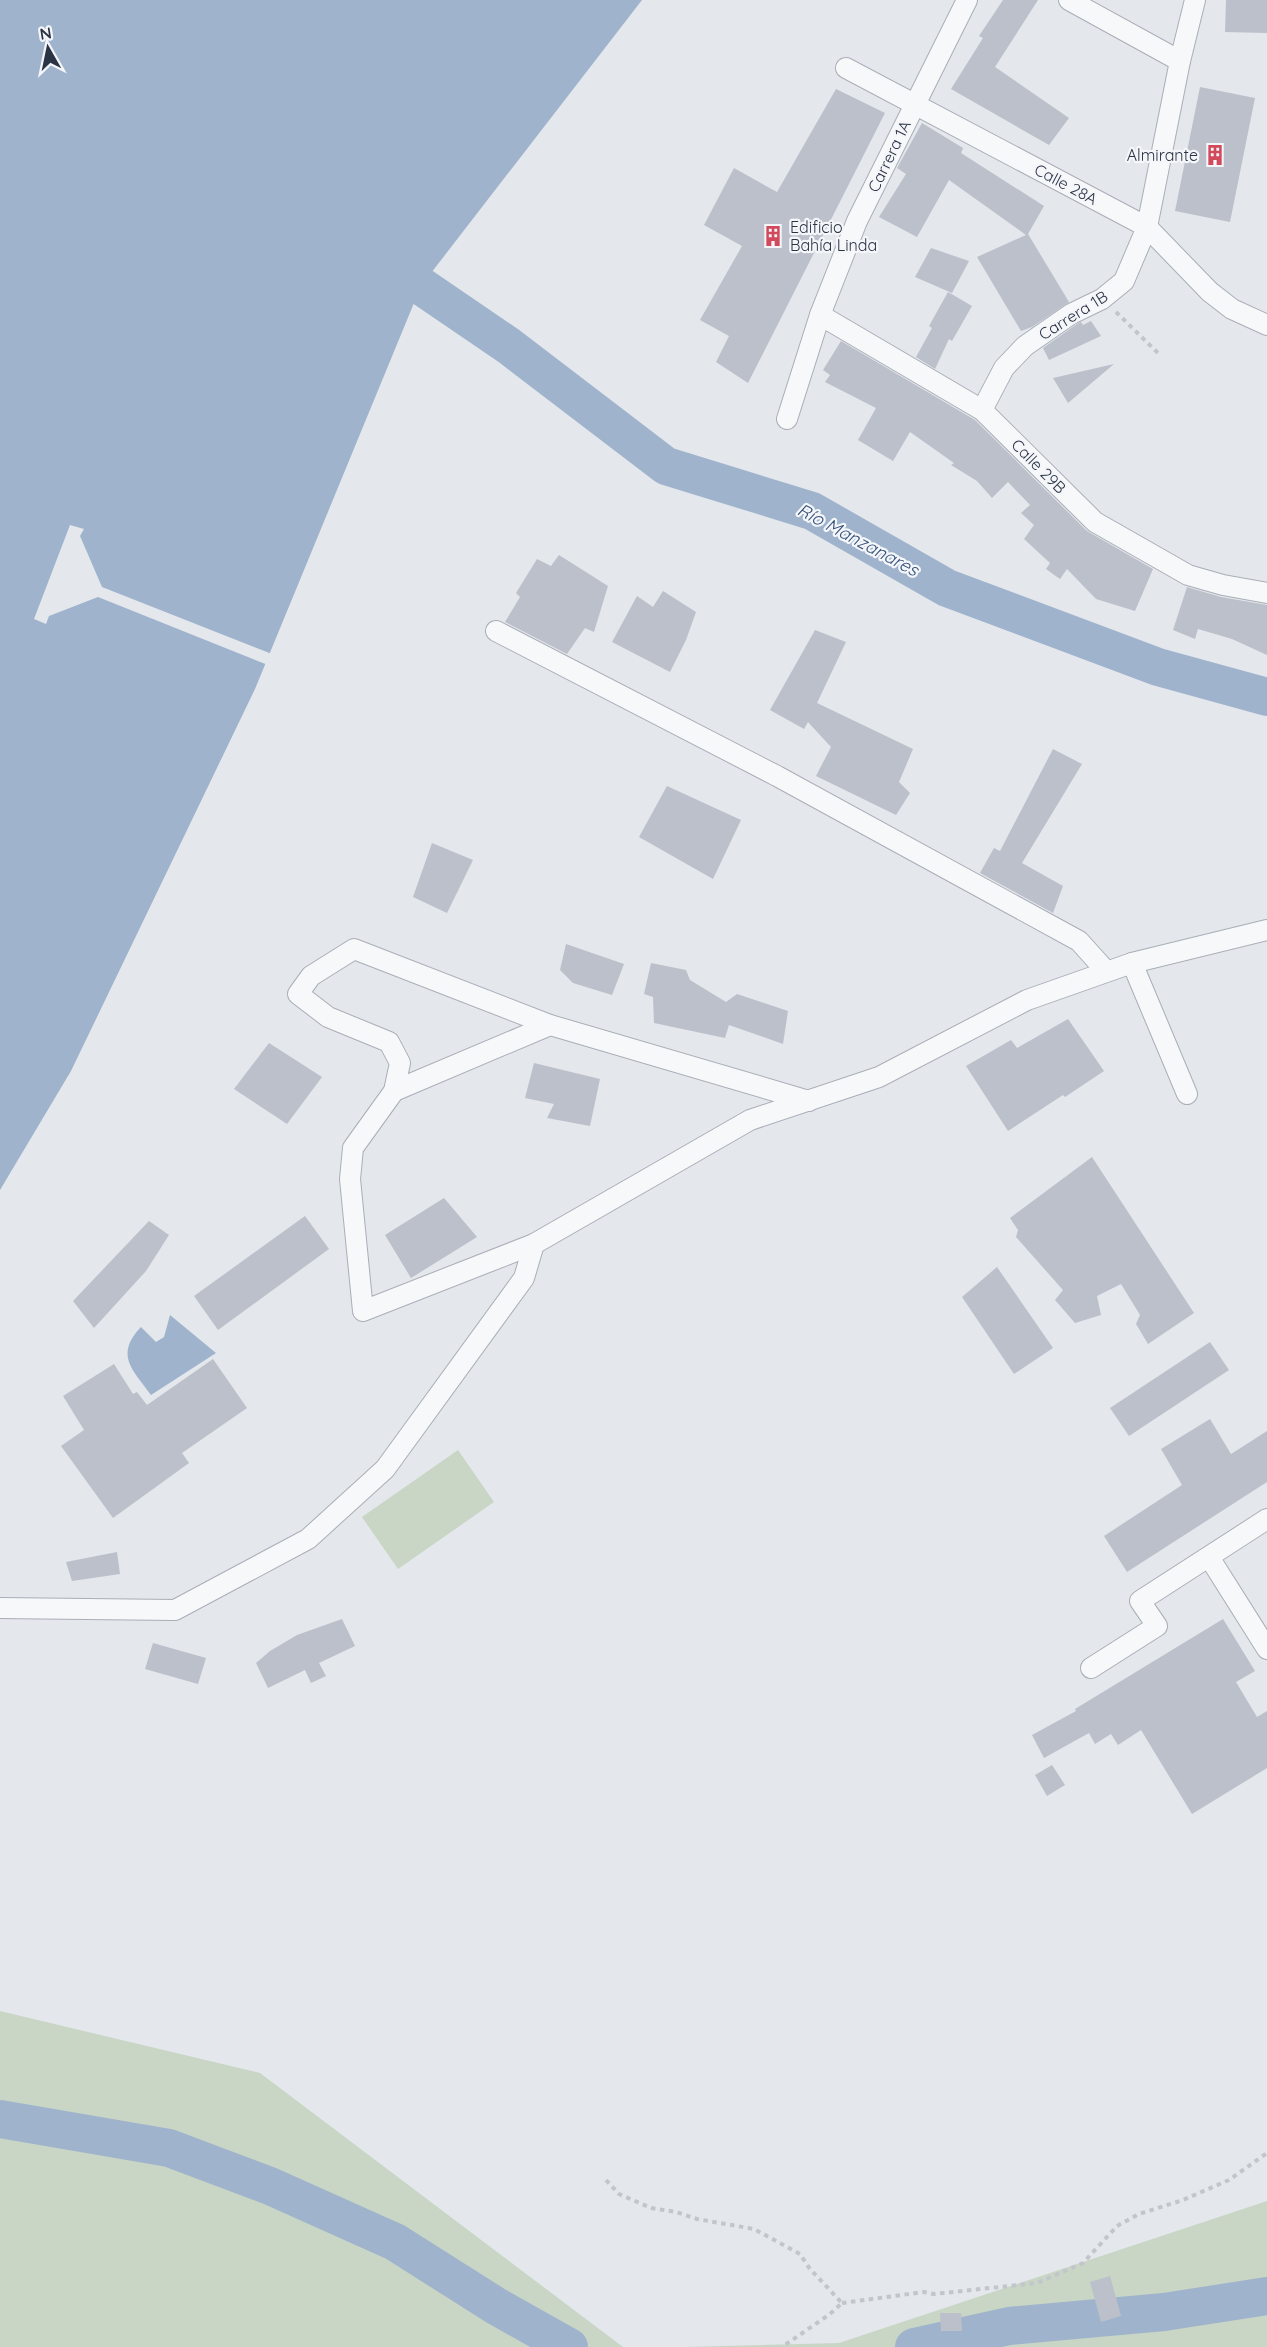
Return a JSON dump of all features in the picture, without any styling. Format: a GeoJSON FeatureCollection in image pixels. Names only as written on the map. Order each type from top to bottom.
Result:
{"type":"FeatureCollection","features":[{"type":"Feature","properties":{"kind":"street","name":"Carrera 1A"},"geometry":{"type":"LineString","coordinates":[[787,418],[820,315],[856,221],[967,0]]}},
{"type":"Feature","properties":{"kind":"street"},"geometry":{"type":"LineString","coordinates":[[1069,0],[1180,61]]}},
{"type":"Feature","properties":{"kind":"street","name":"Carrera 1B"},"geometry":{"type":"LineString","coordinates":[[982,410],[1004,368],[1025,346],[1071,314],[1102,298],[1124,281],[1147,227],[1180,61],[1195,0]]}},
{"type":"Feature","properties":{"kind":"street","name":"Calle 28A"},"geometry":{"type":"LineString","coordinates":[[846,68],[1147,227],[1210,292],[1232,309],[1267,325]]}},
{"type":"Feature","properties":{"kind":"street","name":"Calle 29B"},"geometry":{"type":"LineString","coordinates":[[820,315],[982,410],[1095,522],[1188,575],[1223,585],[1267,593]]}},
{"type":"Feature","properties":{"kind":"street"},"geometry":{"type":"LineString","coordinates":[[496,631],[777,776],[1079,941],[1106,970]]}},
{"type":"Feature","properties":{"kind":"street"},"geometry":{"type":"LineString","coordinates":[[808,1101],[550,1025],[354,949],[311,976],[298,994],[328,1017],[389,1042],[399,1063],[394,1091],[353,1148],[350,1179],[363,1311],[534,1244],[750,1120],[808,1101],[879,1077],[1027,1000],[1106,970],[1267,930]]}},
{"type":"Feature","properties":{"kind":"street"},"geometry":{"type":"LineString","coordinates":[[1132,963],[1187,1094]]}},
{"type":"Feature","properties":{"kind":"street"},"geometry":{"type":"LineString","coordinates":[[394,1091],[550,1025]]}},
{"type":"Feature","properties":{"kind":"street"},"geometry":{"type":"LineString","coordinates":[[0,1608],[175,1610],[308,1539],[385,1469],[524,1278],[534,1244]]}},
{"type":"Feature","properties":{"kind":"street"},"geometry":{"type":"LineString","coordinates":[[1091,1668],[1156,1626],[1140,1601],[1267,1519]]}},
{"type":"Feature","properties":{"kind":"street"},"geometry":{"type":"LineString","coordinates":[[1209,1557],[1267,1649]]}},
{"type":"Feature","properties":{"kind":"path"},"geometry":{"type":"LineString","coordinates":[[1102,298],[1160,355]]}},
{"type":"Feature","properties":{"kind":"path"},"geometry":{"type":"LineString","coordinates":[[782,2347],[842,2303],[924,2292],[934,2294],[1037,2283],[1083,2263],[1117,2226],[1139,2214],[1183,2200],[1229,2180],[1267,2153]]}},
{"type":"Feature","properties":{"kind":"path"},"geometry":{"type":"LineString","coordinates":[[606,2180],[619,2194],[651,2208],[754,2229],[800,2254],[810,2269],[842,2303]]}},
{"type":"Feature","properties":{"kind":"green space"},"geometry":{"type":"Polygon","coordinates":[[[458,1450],[494,1502],[398,1569],[362,1517],[458,1450]]]}},
{"type":"Feature","properties":{"kind":"green space"},"geometry":{"type":"Polygon","coordinates":[[[0,2011],[260,2073],[623,2347],[0,2347],[0,2011]]]}},
{"type":"Feature","properties":{"kind":"green space"},"geometry":{"type":"Polygon","coordinates":[[[1267,2201],[1267,2347],[685,2347],[839,2343],[1267,2201]]]}},
{"type":"Feature","properties":{"kind":"water"},"geometry":{"type":"Polygon","coordinates":[[[0,0],[642,0],[421,286],[255,689],[71,1071],[0,1190],[0,0]]]}},
{"type":"Feature","properties":{"kind":"water"},"geometry":{"type":"Polygon","coordinates":[[[170,1315],[216,1353],[151,1395],[129,1362],[129,1346],[141,1327],[156,1342],[164,1337],[170,1315]]]}},
{"type":"Feature","properties":{"kind":"pier"},"geometry":{"type":"Polygon","coordinates":[[[70,525],[84,529],[80,536],[102,587],[272,654],[268,665],[98,597],[49,616],[46,624],[34,619],[70,525]]]}},
{"type":"Feature","properties":{"kind":"building"},"geometry":{"type":"Polygon","coordinates":[[[1003,0],[1038,0],[995,67],[1069,118],[1049,145],[951,89],[983,38],[979,36],[1003,0]]]}},
{"type":"Feature","properties":{"kind":"building"},"geometry":{"type":"Polygon","coordinates":[[[1226,0],[1267,0],[1267,33],[1225,32],[1226,0]]]}},
{"type":"Feature","properties":{"kind":"building","name":"Almirante"},"geometry":{"type":"Polygon","coordinates":[[[1200,87],[1255,98],[1230,222],[1175,211],[1200,87]]]}},
{"type":"Feature","properties":{"kind":"building","name":"Edificio Bahía Linda"},"geometry":{"type":"Polygon","coordinates":[[[836,89],[885,113],[748,383],[716,362],[729,336],[700,320],[742,246],[704,225],[734,168],[777,192],[836,89]]]}},
{"type":"Feature","properties":{"kind":"building"},"geometry":{"type":"Polygon","coordinates":[[[922,123],[963,148],[961,153],[1044,206],[1028,234],[1069,302],[1032,327],[1021,331],[977,257],[1026,235],[949,180],[917,237],[879,217],[906,174],[897,168],[922,123]]]}},
{"type":"Feature","properties":{"kind":"building"},"geometry":{"type":"Polygon","coordinates":[[[931,248],[969,261],[952,293],[915,277],[931,248]]]}},
{"type":"Feature","properties":{"kind":"building"},"geometry":{"type":"Polygon","coordinates":[[[948,292],[972,306],[952,341],[949,339],[935,369],[916,357],[932,328],[929,326],[948,292]]]}},
{"type":"Feature","properties":{"kind":"building"},"geometry":{"type":"Polygon","coordinates":[[[1091,321],[1101,336],[1049,360],[1043,348],[1077,324],[1081,322],[1083,325],[1091,321]]]}},
{"type":"Feature","properties":{"kind":"building"},"geometry":{"type":"Polygon","coordinates":[[[841,341],[975,420],[1087,531],[1153,569],[1135,611],[1096,599],[1067,569],[1060,579],[1046,569],[1050,563],[1024,539],[1034,525],[1021,513],[1030,505],[1008,482],[992,498],[977,481],[951,465],[954,463],[910,432],[893,461],[858,440],[876,408],[825,382],[830,375],[823,370],[841,341]]]}},
{"type":"Feature","properties":{"kind":"building"},"geometry":{"type":"Polygon","coordinates":[[[1114,364],[1068,403],[1053,378],[1114,364]]]}},
{"type":"Feature","properties":{"kind":"building"},"geometry":{"type":"Polygon","coordinates":[[[559,555],[608,586],[594,632],[585,628],[567,654],[505,622],[520,597],[516,593],[537,559],[551,566],[559,555]]]}},
{"type":"Feature","properties":{"kind":"building"},"geometry":{"type":"Polygon","coordinates":[[[1187,587],[1221,597],[1267,605],[1267,655],[1232,639],[1198,629],[1195,639],[1173,630],[1187,587]]]}},
{"type":"Feature","properties":{"kind":"building"},"geometry":{"type":"Polygon","coordinates":[[[663,591],[696,612],[686,640],[670,672],[612,642],[637,596],[653,607],[663,591]]]}},
{"type":"Feature","properties":{"kind":"building"},"geometry":{"type":"Polygon","coordinates":[[[815,630],[846,642],[817,703],[913,749],[899,782],[910,793],[896,815],[816,776],[831,747],[808,722],[804,729],[770,710],[815,630]]]}},
{"type":"Feature","properties":{"kind":"building"},"geometry":{"type":"Polygon","coordinates":[[[1053,749],[1082,764],[1022,863],[1063,886],[1053,913],[980,873],[994,848],[1000,851],[1053,749]]]}},
{"type":"Feature","properties":{"kind":"building"},"geometry":{"type":"Polygon","coordinates":[[[667,786],[741,820],[713,879],[639,837],[667,786]]]}},
{"type":"Feature","properties":{"kind":"building"},"geometry":{"type":"Polygon","coordinates":[[[432,843],[473,860],[447,913],[413,897],[432,843]]]}},
{"type":"Feature","properties":{"kind":"building"},"geometry":{"type":"Polygon","coordinates":[[[566,944],[624,964],[612,995],[573,983],[560,970],[566,944]]]}},
{"type":"Feature","properties":{"kind":"building"},"geometry":{"type":"Polygon","coordinates":[[[651,963],[686,970],[690,980],[726,1002],[737,994],[788,1011],[783,1044],[729,1025],[725,1038],[654,1023],[653,997],[644,994],[651,963]]]}},
{"type":"Feature","properties":{"kind":"building"},"geometry":{"type":"Polygon","coordinates":[[[1068,1019],[1104,1071],[1008,1131],[966,1066],[1011,1040],[1017,1048],[1068,1019]]]}},
{"type":"Feature","properties":{"kind":"building"},"geometry":{"type":"Polygon","coordinates":[[[269,1043],[322,1077],[287,1124],[234,1089],[269,1043]]]}},
{"type":"Feature","properties":{"kind":"building"},"geometry":{"type":"Polygon","coordinates":[[[534,1063],[600,1079],[590,1126],[547,1118],[554,1104],[525,1098],[534,1063]]]}},
{"type":"Feature","properties":{"kind":"building"},"geometry":{"type":"Polygon","coordinates":[[[1092,1157],[1194,1313],[1148,1344],[1136,1324],[1140,1315],[1121,1284],[1097,1296],[1101,1315],[1075,1323],[1055,1300],[1063,1290],[1016,1237],[1018,1230],[1010,1218],[1092,1157]]]}},
{"type":"Feature","properties":{"kind":"building"},"geometry":{"type":"Polygon","coordinates":[[[444,1198],[477,1237],[411,1278],[385,1235],[444,1198]]]}},
{"type":"Feature","properties":{"kind":"building"},"geometry":{"type":"Polygon","coordinates":[[[305,1216],[329,1249],[218,1330],[194,1296],[305,1216]]]}},
{"type":"Feature","properties":{"kind":"building"},"geometry":{"type":"Polygon","coordinates":[[[149,1221],[169,1235],[146,1271],[94,1328],[73,1301],[149,1221]]]}},
{"type":"Feature","properties":{"kind":"building"},"geometry":{"type":"Polygon","coordinates":[[[997,1267],[1053,1348],[1014,1374],[962,1297],[997,1267]]]}},
{"type":"Feature","properties":{"kind":"building"},"geometry":{"type":"Polygon","coordinates":[[[1210,1342],[1229,1370],[1129,1436],[1110,1408],[1210,1342]]]}},
{"type":"Feature","properties":{"kind":"building"},"geometry":{"type":"Polygon","coordinates":[[[213,1359],[247,1408],[182,1453],[189,1463],[113,1518],[61,1446],[84,1430],[63,1396],[114,1364],[133,1394],[137,1392],[147,1405],[213,1359]]]}},
{"type":"Feature","properties":{"kind":"building"},"geometry":{"type":"Polygon","coordinates":[[[1210,1419],[1231,1454],[1267,1431],[1267,1482],[1127,1572],[1104,1536],[1182,1485],[1161,1449],[1210,1419]]]}},
{"type":"Feature","properties":{"kind":"building"},"geometry":{"type":"Polygon","coordinates":[[[117,1552],[120,1574],[72,1581],[66,1562],[117,1552]]]}},
{"type":"Feature","properties":{"kind":"building"},"geometry":{"type":"Polygon","coordinates":[[[342,1619],[355,1646],[319,1663],[326,1676],[311,1683],[305,1670],[268,1688],[256,1663],[270,1651],[297,1635],[342,1619]]]}},
{"type":"Feature","properties":{"kind":"building"},"geometry":{"type":"Polygon","coordinates":[[[1223,1619],[1255,1671],[1236,1682],[1257,1717],[1267,1711],[1267,1768],[1192,1814],[1141,1730],[1118,1745],[1111,1734],[1095,1744],[1089,1733],[1044,1758],[1032,1735],[1076,1711],[1075,1709],[1223,1619]]]}},
{"type":"Feature","properties":{"kind":"building"},"geometry":{"type":"Polygon","coordinates":[[[153,1643],[206,1658],[198,1684],[145,1669],[153,1643]]]}},
{"type":"Feature","properties":{"kind":"building"},"geometry":{"type":"Polygon","coordinates":[[[1052,1765],[1065,1785],[1047,1796],[1035,1775],[1052,1765]]]}},
{"type":"Feature","properties":{"kind":"building"},"geometry":{"type":"Polygon","coordinates":[[[1110,2276],[1121,2316],[1101,2322],[1090,2282],[1110,2276]]]}},
{"type":"Feature","properties":{"kind":"building"},"geometry":{"type":"Polygon","coordinates":[[[940,2313],[961,2313],[962,2331],[941,2331],[940,2313]]]}},
{"type":"Feature","properties":{"kind":"waterway","name":"Río Manzanares"},"geometry":{"type":"LineString","coordinates":[[421,286],[509,346],[666,466],[812,511],[947,588],[1158,667],[1267,697]]}},
{"type":"Feature","properties":{"kind":"waterway"},"geometry":{"type":"LineString","coordinates":[[0,2119],[169,2148],[270,2186],[395,2242],[496,2306],[569,2347]]}},
{"type":"Feature","properties":{"kind":"waterway"},"geometry":{"type":"LineString","coordinates":[[914,2347],[1009,2326],[1164,2312],[1267,2296]]}},
{"type":"Feature","properties":{"kind":"place","name":"Almirante"},"geometry":{"type":"Point","coordinates":[1215,155]}},
{"type":"Feature","properties":{"kind":"place","name":"Edificio Bahía Linda"},"geometry":{"type":"Point","coordinates":[773,236]}}]}
